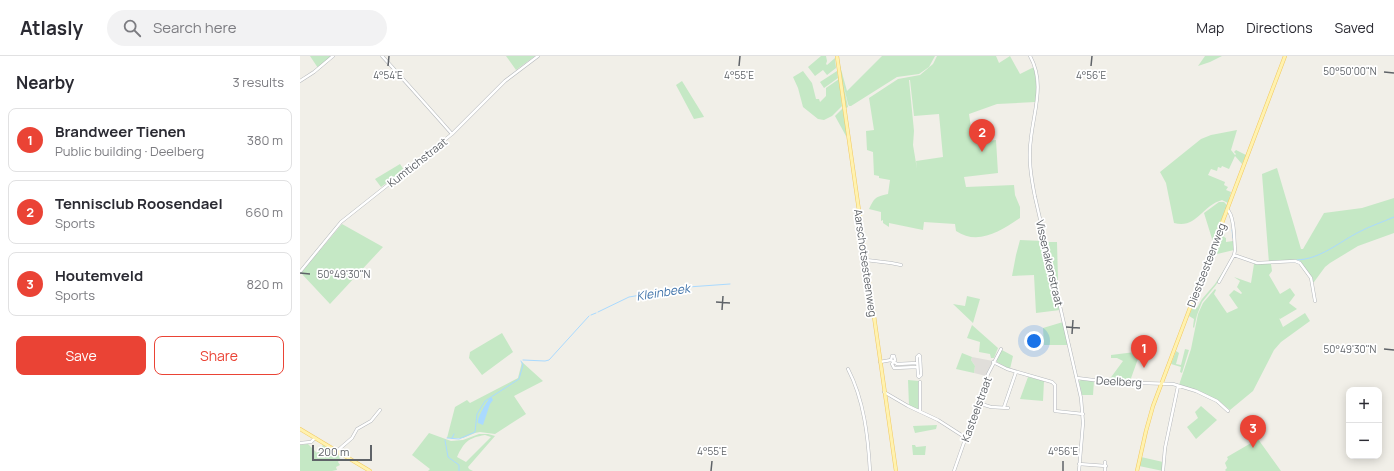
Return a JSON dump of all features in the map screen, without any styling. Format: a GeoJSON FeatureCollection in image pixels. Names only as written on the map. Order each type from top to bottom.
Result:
{"type":"FeatureCollection","features":[{"type":"Feature","properties":{"kind":"main road","name":"Aarschotsesteenweg"},"geometry":{"type":"LineString","coordinates":[[837,56],[896,471]]}},
{"type":"Feature","properties":{"kind":"main road","name":"Diestsesteenweg"},"geometry":{"type":"LineString","coordinates":[[1137,471],[1148,423],[1285,56]]}},
{"type":"Feature","properties":{"kind":"main road"},"geometry":{"type":"LineString","coordinates":[[300,429],[370,471]]}},
{"type":"Feature","properties":{"kind":"street"},"geometry":{"type":"LineString","coordinates":[[300,81],[314,72],[333,56]]}},
{"type":"Feature","properties":{"kind":"street"},"geometry":{"type":"LineString","coordinates":[[382,56],[408,83],[436,118],[452,134]]}},
{"type":"Feature","properties":{"kind":"street","name":"Kumtichstraat"},"geometry":{"type":"LineString","coordinates":[[300,272],[341,222],[452,134],[512,76],[538,56]]}},
{"type":"Feature","properties":{"kind":"street","name":"Vissenakenstraat"},"geometry":{"type":"LineString","coordinates":[[1030,56],[1036,70],[1038,86],[1038,97],[1030,146],[1031,178],[1077,378],[1083,414],[1079,471]]}},
{"type":"Feature","properties":{"kind":"street"},"geometry":{"type":"LineString","coordinates":[[1219,282],[1234,254],[1233,229],[1230,212],[1227,209]]}},
{"type":"Feature","properties":{"kind":"street"},"geometry":{"type":"LineString","coordinates":[[1234,254],[1257,263],[1295,261],[1299,263],[1312,281],[1315,301]]}},
{"type":"Feature","properties":{"kind":"street"},"geometry":{"type":"LineString","coordinates":[[866,260],[901,265]]}},
{"type":"Feature","properties":{"kind":"street","name":"Kasteelstraat"},"geometry":{"type":"LineString","coordinates":[[954,471],[978,403],[1000,349]]}},
{"type":"Feature","properties":{"kind":"street"},"geometry":{"type":"LineString","coordinates":[[919,355],[921,375],[919,377],[918,376],[917,363],[917,357],[919,355]]}},
{"type":"Feature","properties":{"kind":"street"},"geometry":{"type":"LineString","coordinates":[[880,362],[892,361],[897,364],[917,363]]}},
{"type":"Feature","properties":{"kind":"street"},"geometry":{"type":"LineString","coordinates":[[892,361],[894,368],[917,367]]}},
{"type":"Feature","properties":{"kind":"street"},"geometry":{"type":"LineString","coordinates":[[994,362],[1016,372],[1055,382],[1055,411],[1083,414]]}},
{"type":"Feature","properties":{"kind":"street"},"geometry":{"type":"LineString","coordinates":[[848,369],[858,391],[863,411],[870,471]]}},
{"type":"Feature","properties":{"kind":"street"},"geometry":{"type":"LineString","coordinates":[[1004,407],[1016,372]]}},
{"type":"Feature","properties":{"kind":"street","name":"Deelberg"},"geometry":{"type":"LineString","coordinates":[[1077,378],[1109,382],[1172,384],[1196,391],[1217,401],[1228,411]]}},
{"type":"Feature","properties":{"kind":"street"},"geometry":{"type":"LineString","coordinates":[[920,382],[920,411]]}},
{"type":"Feature","properties":{"kind":"street"},"geometry":{"type":"LineString","coordinates":[[1163,471],[1165,448],[1178,386]]}},
{"type":"Feature","properties":{"kind":"street"},"geometry":{"type":"LineString","coordinates":[[884,392],[938,420],[966,438]]}},
{"type":"Feature","properties":{"kind":"street"},"geometry":{"type":"LineString","coordinates":[[978,403],[991,407],[1008,408]]}},
{"type":"Feature","properties":{"kind":"street"},"geometry":{"type":"LineString","coordinates":[[337,451],[352,438],[357,429],[371,421],[380,410]]}},
{"type":"Feature","properties":{"kind":"street"},"geometry":{"type":"LineString","coordinates":[[300,443],[311,442],[315,438]]}},
{"type":"Feature","properties":{"kind":"street"},"geometry":{"type":"LineString","coordinates":[[1105,462],[1105,471]]}},
{"type":"Feature","properties":{"kind":"street"},"geometry":{"type":"LineString","coordinates":[[1079,464],[1106,466]]}},
{"type":"Feature","properties":{"kind":"shaded area"},"geometry":{"type":"Polygon","coordinates":[[[972,357],[993,361],[986,376],[974,373],[975,366],[971,360],[972,357]]]}},
{"type":"Feature","properties":{"kind":"green space"},"geometry":{"type":"Polygon","coordinates":[[[310,56],[332,56],[318,68],[310,56]]]}},
{"type":"Feature","properties":{"kind":"green space"},"geometry":{"type":"Polygon","coordinates":[[[506,56],[535,56],[516,70],[506,56]]]}},
{"type":"Feature","properties":{"kind":"green space"},"geometry":{"type":"Polygon","coordinates":[[[821,56],[826,56],[827,65],[835,58],[836,68],[827,75],[823,70],[815,76],[808,67],[821,56]]]}},
{"type":"Feature","properties":{"kind":"green space"},"geometry":{"type":"Polygon","coordinates":[[[882,56],[935,56],[929,67],[919,74],[897,77],[851,106],[848,104],[843,83],[848,107],[846,108],[839,62],[847,91],[882,56]]]}},
{"type":"Feature","properties":{"kind":"green space"},"geometry":{"type":"Polygon","coordinates":[[[937,56],[996,56],[999,63],[1010,56],[1020,74],[1034,67],[1037,89],[1035,102],[997,104],[969,114],[973,141],[988,139],[988,141],[996,140],[998,173],[964,177],[966,187],[1014,185],[1015,195],[1020,207],[1020,218],[1005,228],[989,235],[973,237],[964,235],[956,231],[955,224],[924,222],[923,230],[889,223],[889,227],[883,223],[883,220],[881,221],[881,212],[869,209],[876,198],[888,194],[890,180],[879,178],[879,176],[874,175],[873,152],[867,150],[866,131],[874,130],[869,98],[898,79],[920,75],[933,64],[937,56]],[[909,80],[914,131],[913,145],[917,169],[916,161],[943,157],[939,114],[914,116],[909,80]]]}},
{"type":"Feature","properties":{"kind":"green space"},"geometry":{"type":"Polygon","coordinates":[[[1205,56],[1222,56],[1198,66],[1205,56]]]}},
{"type":"Feature","properties":{"kind":"green space"},"geometry":{"type":"Polygon","coordinates":[[[803,71],[812,83],[816,99],[819,99],[820,102],[826,96],[826,88],[839,79],[842,106],[832,116],[824,120],[818,119],[803,107],[798,88],[793,77],[803,71]]]}},
{"type":"Feature","properties":{"kind":"green space"},"geometry":{"type":"Polygon","coordinates":[[[837,71],[838,78],[824,88],[820,82],[837,71]]]}},
{"type":"Feature","properties":{"kind":"green space"},"geometry":{"type":"Polygon","coordinates":[[[682,81],[704,117],[694,119],[676,85],[682,81]]]}},
{"type":"Feature","properties":{"kind":"green space"},"geometry":{"type":"Polygon","coordinates":[[[843,108],[847,135],[846,136],[835,116],[843,108]]]}},
{"type":"Feature","properties":{"kind":"green space"},"geometry":{"type":"Polygon","coordinates":[[[1237,130],[1231,150],[1235,155],[1236,154],[1234,152],[1236,150],[1246,155],[1242,164],[1235,156],[1229,169],[1222,166],[1221,168],[1218,167],[1217,171],[1211,169],[1208,175],[1225,182],[1224,185],[1228,187],[1226,190],[1231,192],[1228,203],[1222,200],[1209,207],[1194,220],[1188,223],[1174,223],[1166,183],[1160,172],[1201,139],[1211,135],[1237,130]]]}},
{"type":"Feature","properties":{"kind":"green space"},"geometry":{"type":"Polygon","coordinates":[[[400,164],[404,170],[381,187],[375,179],[400,164]]]}},
{"type":"Feature","properties":{"kind":"green space"},"geometry":{"type":"Polygon","coordinates":[[[1277,168],[1301,249],[1303,249],[1324,213],[1362,208],[1394,198],[1394,233],[1358,246],[1330,263],[1325,267],[1314,282],[1299,260],[1269,263],[1262,174],[1277,168]]]}},
{"type":"Feature","properties":{"kind":"green space"},"geometry":{"type":"Polygon","coordinates":[[[1219,202],[1224,202],[1227,205],[1213,242],[1204,213],[1219,202]]]}},
{"type":"Feature","properties":{"kind":"green space"},"geometry":{"type":"Polygon","coordinates":[[[342,224],[383,247],[330,304],[301,273],[342,224]]]}},
{"type":"Feature","properties":{"kind":"green space"},"geometry":{"type":"Polygon","coordinates":[[[1224,225],[1222,232],[1225,234],[1224,237],[1226,238],[1226,242],[1233,241],[1234,250],[1213,255],[1195,304],[1197,308],[1226,267],[1216,285],[1202,302],[1194,328],[1194,319],[1189,316],[1224,225]]]}},
{"type":"Feature","properties":{"kind":"green space"},"geometry":{"type":"Polygon","coordinates":[[[1020,240],[1043,241],[1060,310],[1036,313],[1034,275],[1012,276],[1020,240]]]}},
{"type":"Feature","properties":{"kind":"green space"},"geometry":{"type":"Polygon","coordinates":[[[1047,242],[1057,242],[1058,280],[1056,280],[1047,242]]]}},
{"type":"Feature","properties":{"kind":"green space"},"geometry":{"type":"Polygon","coordinates":[[[1254,264],[1271,264],[1272,271],[1269,275],[1280,294],[1290,288],[1295,295],[1289,303],[1297,309],[1280,319],[1279,318],[1283,327],[1305,313],[1310,321],[1281,342],[1274,350],[1253,391],[1230,410],[1219,401],[1201,392],[1179,385],[1191,349],[1198,314],[1203,303],[1215,289],[1214,294],[1227,313],[1238,308],[1229,295],[1234,290],[1241,294],[1242,293],[1237,287],[1240,281],[1234,277],[1251,283],[1254,264]]]}},
{"type":"Feature","properties":{"kind":"green space"},"geometry":{"type":"Polygon","coordinates":[[[967,296],[980,299],[973,323],[953,304],[965,306],[967,296]]]}},
{"type":"Feature","properties":{"kind":"green space"},"geometry":{"type":"Polygon","coordinates":[[[1063,322],[1069,345],[1044,345],[1043,328],[1063,322]]]}},
{"type":"Feature","properties":{"kind":"green space"},"geometry":{"type":"Polygon","coordinates":[[[972,325],[998,348],[994,358],[991,358],[990,354],[979,352],[980,342],[967,338],[972,325]]]}},
{"type":"Feature","properties":{"kind":"green space"},"geometry":{"type":"Polygon","coordinates":[[[502,333],[513,352],[482,375],[469,358],[470,352],[502,333]]]}},
{"type":"Feature","properties":{"kind":"green space"},"geometry":{"type":"Polygon","coordinates":[[[1185,349],[1189,350],[1182,373],[1180,372],[1181,367],[1171,364],[1176,351],[1179,353],[1176,364],[1181,365],[1185,349]]]}},
{"type":"Feature","properties":{"kind":"green space"},"geometry":{"type":"Polygon","coordinates":[[[1002,350],[1013,356],[1010,369],[997,362],[996,359],[1002,350]]]}},
{"type":"Feature","properties":{"kind":"green space"},"geometry":{"type":"Polygon","coordinates":[[[1135,352],[1139,356],[1130,381],[1109,380],[1123,361],[1117,358],[1111,358],[1111,355],[1135,352]]]}},
{"type":"Feature","properties":{"kind":"green space"},"geometry":{"type":"Polygon","coordinates":[[[962,353],[972,357],[971,360],[975,366],[974,373],[956,369],[962,353]]]}},
{"type":"Feature","properties":{"kind":"green space"},"geometry":{"type":"Polygon","coordinates":[[[522,362],[543,381],[514,396],[526,414],[495,434],[480,432],[463,438],[447,438],[455,407],[467,400],[470,403],[518,378],[522,362]]]}},
{"type":"Feature","properties":{"kind":"green space"},"geometry":{"type":"Polygon","coordinates":[[[1028,377],[1044,381],[1043,401],[1020,399],[1028,377]]]}},
{"type":"Feature","properties":{"kind":"green space"},"geometry":{"type":"Polygon","coordinates":[[[908,380],[919,381],[919,410],[909,406],[908,380]]]}},
{"type":"Feature","properties":{"kind":"green space"},"geometry":{"type":"Polygon","coordinates":[[[1079,381],[1094,381],[1093,395],[1082,395],[1079,381]]]}},
{"type":"Feature","properties":{"kind":"green space"},"geometry":{"type":"Polygon","coordinates":[[[1201,406],[1217,420],[1196,439],[1187,427],[1198,418],[1195,412],[1201,406]]]}},
{"type":"Feature","properties":{"kind":"green space"},"geometry":{"type":"Polygon","coordinates":[[[937,425],[936,429],[915,433],[913,426],[937,425]]]}},
{"type":"Feature","properties":{"kind":"green space"},"geometry":{"type":"Polygon","coordinates":[[[429,433],[451,441],[463,440],[479,434],[495,436],[468,467],[473,471],[428,471],[430,469],[412,455],[429,433]],[[485,435],[471,439],[464,444],[457,457],[466,462],[491,437],[485,435]]]}},
{"type":"Feature","properties":{"kind":"green space"},"geometry":{"type":"Polygon","coordinates":[[[1258,439],[1281,471],[1225,470],[1227,468],[1225,463],[1228,459],[1227,457],[1258,439]]]}},
{"type":"Feature","properties":{"kind":"green space"},"geometry":{"type":"Polygon","coordinates":[[[308,444],[317,453],[323,445],[341,457],[338,462],[340,465],[336,467],[337,470],[300,471],[300,445],[308,444]]]}},
{"type":"Feature","properties":{"kind":"green space"},"geometry":{"type":"Polygon","coordinates":[[[912,445],[915,445],[916,447],[926,446],[925,455],[913,455],[912,445]]]}},
{"type":"Feature","properties":{"kind":"green space"},"geometry":{"type":"Polygon","coordinates":[[[1141,457],[1163,462],[1163,471],[1139,466],[1141,457]]]}},
{"type":"Feature","properties":{"kind":"water"},"geometry":{"type":"Polygon","coordinates":[[[491,397],[493,400],[490,404],[483,425],[478,423],[478,421],[484,406],[491,397]]]}},
{"type":"Feature","properties":{"kind":"waterway"},"geometry":{"type":"LineString","coordinates":[[1297,260],[1314,257],[1363,230],[1394,217]]}},
{"type":"Feature","properties":{"kind":"waterway"},"geometry":{"type":"LineString","coordinates":[[1232,230],[1233,238]]}},
{"type":"Feature","properties":{"kind":"waterway","name":"Kleinbeek"},"geometry":{"type":"LineString","coordinates":[[598,312],[629,297],[688,287],[730,284]]}},
{"type":"Feature","properties":{"kind":"waterway","name":"Kleinbeek"},"geometry":{"type":"LineString","coordinates":[[591,315],[596,313]]}},
{"type":"Feature","properties":{"kind":"waterway","name":"Kleinbeek"},"geometry":{"type":"LineString","coordinates":[[523,360],[549,360],[589,316]]}},
{"type":"Feature","properties":{"kind":"waterway","name":"Kleinbeek"},"geometry":{"type":"LineString","coordinates":[[447,438],[459,439],[475,432],[477,414],[485,401],[519,379],[523,365],[521,361]]}},
{"type":"Feature","properties":{"kind":"waterway","name":"Kleinbeek"},"geometry":{"type":"LineString","coordinates":[[452,438],[454,434]]}},
{"type":"Feature","properties":{"kind":"waterway","name":"Kleinbeek"},"geometry":{"type":"LineString","coordinates":[[445,440],[448,457],[459,465],[459,471]]}},
{"type":"Feature","properties":{"kind":"place","name":"Tennisclub Roosendael"},"geometry":{"type":"Point","coordinates":[982,152]}},
{"type":"Feature","properties":{"kind":"place","name":"Brandweer Tienen"},"geometry":{"type":"Point","coordinates":[1144,368]}},
{"type":"Feature","properties":{"kind":"place","name":"Houtemveld"},"geometry":{"type":"Point","coordinates":[1253,448]}}]}
